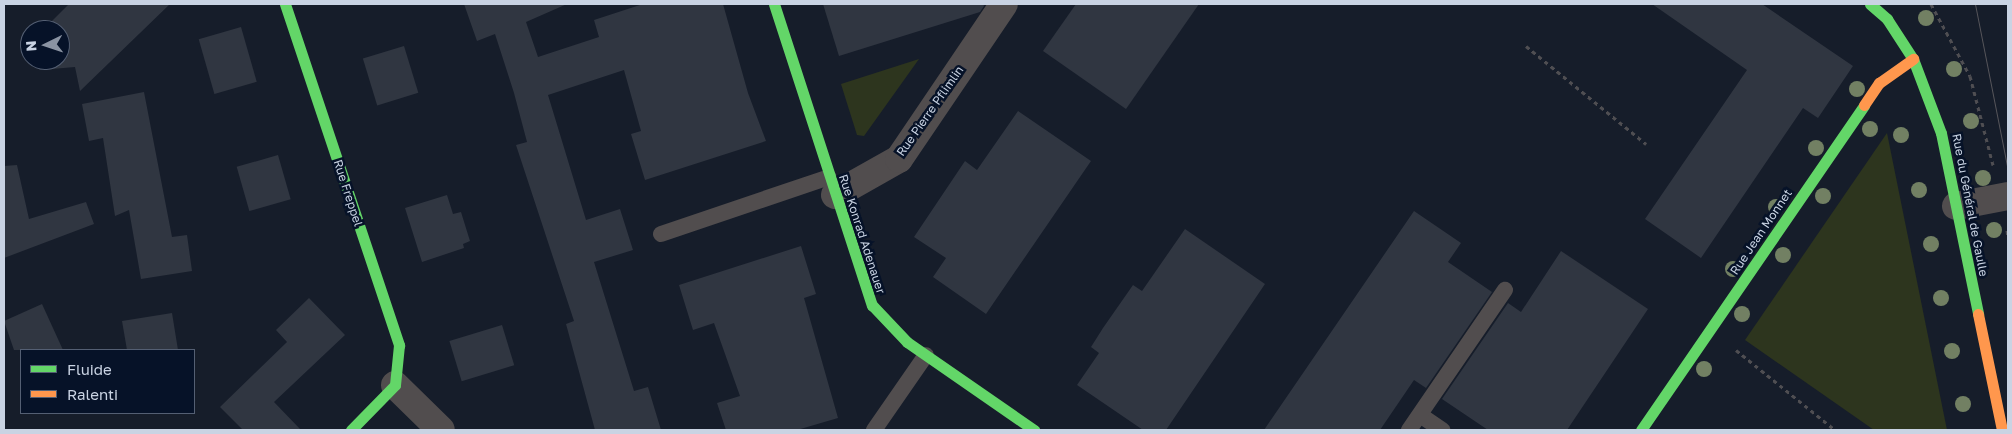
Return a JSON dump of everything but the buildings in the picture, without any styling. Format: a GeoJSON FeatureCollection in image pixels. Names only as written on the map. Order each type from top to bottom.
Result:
{"type":"FeatureCollection","features":[{"type":"Feature","properties":{"kind":"street","name":"Rue Freppel"},"geometry":{"type":"LineString","coordinates":[[285,4],[399,345],[395,385]]}},
{"type":"Feature","properties":{"kind":"street","name":"Rue Konrad Adenauer"},"geometry":{"type":"LineString","coordinates":[[774,4],[872,305],[926,355],[1034,430]]}},
{"type":"Feature","properties":{"kind":"street","name":"Rue Pierre Pflimlin"},"geometry":{"type":"LineString","coordinates":[[832,186],[899,159],[1004,4]]}},
{"type":"Feature","properties":{"kind":"street","name":"Rue du Général de Gaulle"},"geometry":{"type":"LineString","coordinates":[[1870,4],[1887,19],[1914,59],[1941,133],[2002,430]]}},
{"type":"Feature","properties":{"kind":"street","name":"Rue Jean Monnet"},"geometry":{"type":"LineString","coordinates":[[1641,430],[1879,82],[1914,59]]}},
{"type":"Feature","properties":{"kind":"street"},"geometry":{"type":"LineString","coordinates":[[1956,206],[2004,197]]}},
{"type":"Feature","properties":{"kind":"street"},"geometry":{"type":"LineString","coordinates":[[351,430],[395,385],[441,430]]}},
{"type":"Feature","properties":{"kind":"lane"},"geometry":{"type":"LineString","coordinates":[[662,234],[832,186]]}},
{"type":"Feature","properties":{"kind":"lane"},"geometry":{"type":"LineString","coordinates":[[1409,430],[1505,290]]}},
{"type":"Feature","properties":{"kind":"lane"},"geometry":{"type":"LineString","coordinates":[[874,430],[926,355]]}},
{"type":"Feature","properties":{"kind":"lane"},"geometry":{"type":"LineString","coordinates":[[1420,415],[1442,430]]}},
{"type":"Feature","properties":{"kind":"path"},"geometry":{"type":"LineString","coordinates":[[1931,4],[1970,76],[2004,197],[2008,238]]}},
{"type":"Feature","properties":{"kind":"path"},"geometry":{"type":"LineString","coordinates":[[1526,46],[1646,144]]}},
{"type":"Feature","properties":{"kind":"path"},"geometry":{"type":"LineString","coordinates":[[1711,330],[1835,430]]}},
{"type":"Feature","properties":{"kind":"green space"},"geometry":{"type":"Polygon","coordinates":[[[919,59],[864,136],[857,135],[841,84],[919,59]]]}},
{"type":"Feature","properties":{"kind":"green space"},"geometry":{"type":"Polygon","coordinates":[[[1887,133],[1947,430],[1874,430],[1745,340],[1887,133]]]}},
{"type":"Feature","properties":{"kind":"tram line"},"geometry":{"type":"LineString","coordinates":[[1975,4],[2008,170]]}},
{"type":"Feature","properties":{"kind":"traffic: fast"},"geometry":{"type":"LineString","coordinates":[[285,4],[399,345],[395,385],[351,430]]}},
{"type":"Feature","properties":{"kind":"traffic: fast"},"geometry":{"type":"LineString","coordinates":[[774,4],[872,305],[907,342],[1034,430]]}},
{"type":"Feature","properties":{"kind":"traffic: fast"},"geometry":{"type":"LineString","coordinates":[[1870,4],[1887,19],[1913,59],[1941,133],[1978,314]]}},
{"type":"Feature","properties":{"kind":"traffic: fast"},"geometry":{"type":"LineString","coordinates":[[1641,430],[1864,105]]}},
{"type":"Feature","properties":{"kind":"traffic: slow"},"geometry":{"type":"LineString","coordinates":[[1864,105],[1879,83],[1913,59]]}},
{"type":"Feature","properties":{"kind":"traffic: slow"},"geometry":{"type":"LineString","coordinates":[[1978,314],[2002,430]]}}]}
